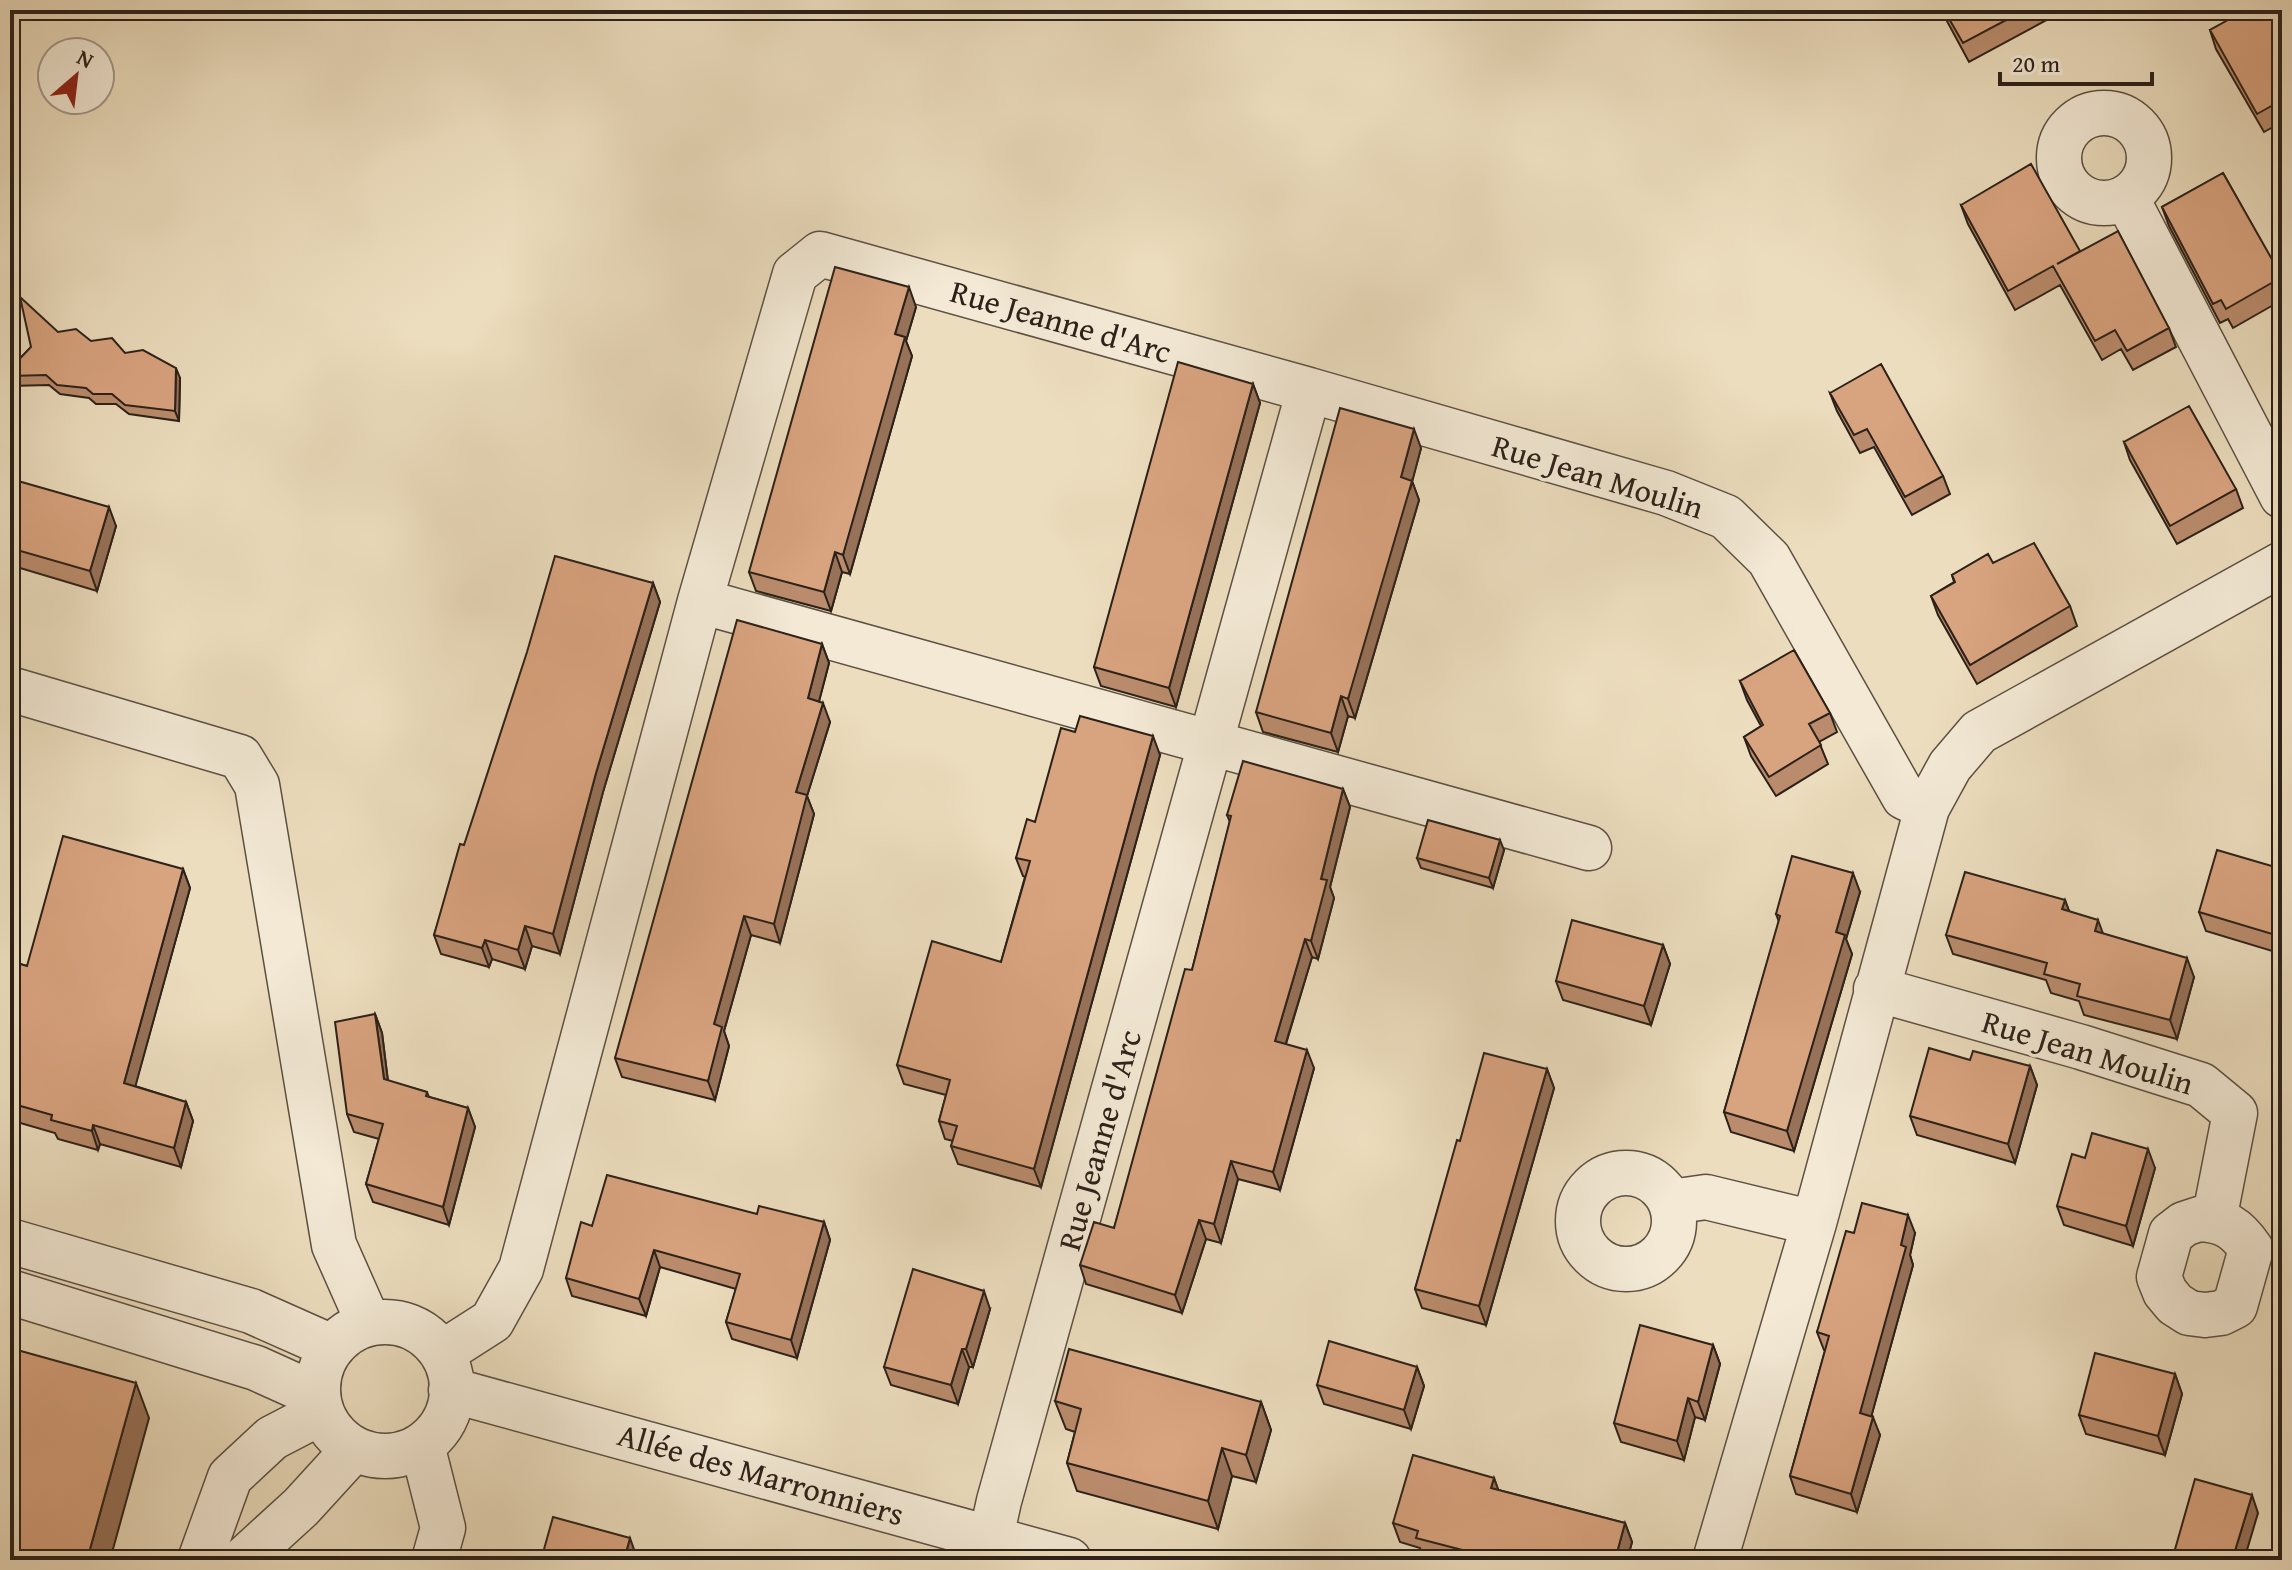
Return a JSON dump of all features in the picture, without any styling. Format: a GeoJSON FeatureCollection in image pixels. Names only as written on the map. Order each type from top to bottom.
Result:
{"type":"FeatureCollection","features":[{"type":"Feature","properties":{"kind":"street"},"geometry":{"type":"LineString","coordinates":[[2126,197],[2282,496]]}},
{"type":"Feature","properties":{"kind":"street","name":"Rue Jeanne d'Arc"},"geometry":{"type":"LineString","coordinates":[[447,1371],[492,1321],[521,1269],[700,601],[795,274],[820,254],[1309,390],[999,1501],[989,1549]]}},
{"type":"Feature","properties":{"kind":"street","name":"Rue Jean Moulin"},"geometry":{"type":"LineString","coordinates":[[1309,390],[1666,493],[1726,517],[1769,559],[1904,797],[1927,808]]}},
{"type":"Feature","properties":{"kind":"street"},"geometry":{"type":"LineString","coordinates":[[1715,1560],[1814,1223],[1927,808],[1950,766],[1979,732],[2282,564]]}},
{"type":"Feature","properties":{"kind":"street"},"geometry":{"type":"LineString","coordinates":[[700,601],[1589,848]]}},
{"type":"Feature","properties":{"kind":"street"},"geometry":{"type":"LineString","coordinates":[[10,689],[240,757],[257,785],[334,1245],[369,1324]]}},
{"type":"Feature","properties":{"kind":"street","name":"Rue Jean Moulin"},"geometry":{"type":"LineString","coordinates":[[1876,989],[2081,1047],[2201,1085],[2235,1113],[2214,1220]]}},
{"type":"Feature","properties":{"kind":"street"},"geometry":{"type":"LineString","coordinates":[[1671,1202],[1706,1197],[1814,1223]]}},
{"type":"Feature","properties":{"kind":"street"},"geometry":{"type":"LineString","coordinates":[[10,1241],[251,1311],[332,1347]]}},
{"type":"Feature","properties":{"kind":"street"},"geometry":{"type":"LineString","coordinates":[[10,1292],[256,1368],[320,1404]]}},
{"type":"Feature","properties":{"kind":"street"},"geometry":{"type":"LineString","coordinates":[[382,1321],[406,1325],[426,1336],[447,1371],[452,1399],[445,1421],[430,1440],[410,1452],[387,1457],[354,1449],[343,1443],[327,1425],[317,1380],[332,1347],[359,1326],[382,1321]]}},
{"type":"Feature","properties":{"kind":"street","name":"Allée des Marronniers"},"geometry":{"type":"LineString","coordinates":[[447,1371],[989,1549],[1069,1560]]}},
{"type":"Feature","properties":{"kind":"street"},"geometry":{"type":"LineString","coordinates":[[200,1560],[230,1477],[272,1438],[320,1404]]}},
{"type":"Feature","properties":{"kind":"street"},"geometry":{"type":"LineString","coordinates":[[422,1445],[443,1528],[434,1560]]}},
{"type":"Feature","properties":{"kind":"street"},"geometry":{"type":"LineString","coordinates":[[243,1560],[301,1507],[354,1449]]}},
{"type":"Feature","properties":{"kind":"building"},"geometry":{"type":"Polygon","coordinates":[[[1944,10],[2025,10],[1963,43],[1944,10]]]}},
{"type":"Feature","properties":{"kind":"building"},"geometry":{"type":"Polygon","coordinates":[[[2246,10],[2276,10],[2282,20],[2282,100],[2257,114],[2210,30],[2246,10]]]}},
{"type":"Feature","properties":{"kind":"building"},"geometry":{"type":"Polygon","coordinates":[[[2031,164],[2080,251],[2057,264],[2118,231],[2169,328],[2127,351],[2115,330],[2095,341],[2053,266],[2008,291],[1961,205],[2031,164]]]}},
{"type":"Feature","properties":{"kind":"building"},"geometry":{"type":"Polygon","coordinates":[[[2223,173],[2282,277],[2226,309],[2221,300],[2213,304],[2162,207],[2223,173]]]}},
{"type":"Feature","properties":{"kind":"building"},"geometry":{"type":"Polygon","coordinates":[[[835,267],[909,287],[895,334],[905,337],[843,555],[835,552],[824,592],[749,572],[835,267]]]}},
{"type":"Feature","properties":{"kind":"building"},"geometry":{"type":"Polygon","coordinates":[[[20,297],[58,332],[76,329],[91,341],[112,338],[125,353],[143,350],[176,368],[175,411],[125,405],[112,394],[93,394],[86,388],[57,385],[46,375],[10,376],[10,369],[31,347],[20,297]]]}},
{"type":"Feature","properties":{"kind":"building"},"geometry":{"type":"Polygon","coordinates":[[[1178,362],[1253,384],[1169,688],[1094,667],[1178,362]]]}},
{"type":"Feature","properties":{"kind":"building"},"geometry":{"type":"Polygon","coordinates":[[[1881,364],[1943,476],[1905,497],[1867,429],[1854,435],[1830,393],[1881,364]]]}},
{"type":"Feature","properties":{"kind":"building"},"geometry":{"type":"Polygon","coordinates":[[[2189,406],[2236,489],[2170,526],[2124,442],[2189,406]]]}},
{"type":"Feature","properties":{"kind":"building"},"geometry":{"type":"Polygon","coordinates":[[[1340,408],[1414,429],[1401,477],[1412,481],[1348,699],[1341,696],[1331,733],[1256,712],[1340,408]]]}},
{"type":"Feature","properties":{"kind":"building"},"geometry":{"type":"Polygon","coordinates":[[[11,479],[109,507],[90,571],[10,548],[11,479]]]}},
{"type":"Feature","properties":{"kind":"building"},"geometry":{"type":"Polygon","coordinates":[[[2034,543],[2070,606],[1970,665],[1931,596],[1955,582],[1952,575],[1988,554],[1993,563],[2034,543]]]}},
{"type":"Feature","properties":{"kind":"building"},"geometry":{"type":"Polygon","coordinates":[[[555,556],[653,583],[596,773],[553,934],[525,926],[518,950],[485,940],[482,948],[434,935],[460,844],[464,845],[555,556]]]}},
{"type":"Feature","properties":{"kind":"building"},"geometry":{"type":"Polygon","coordinates":[[[737,620],[822,644],[808,698],[823,703],[796,792],[807,795],[774,924],[744,916],[714,1024],[722,1027],[708,1081],[615,1058],[737,620]]]}},
{"type":"Feature","properties":{"kind":"building"},"geometry":{"type":"Polygon","coordinates":[[[1794,650],[1830,713],[1809,724],[1821,745],[1769,777],[1744,737],[1763,725],[1740,681],[1794,650]]]}},
{"type":"Feature","properties":{"kind":"building"},"geometry":{"type":"Polygon","coordinates":[[[1080,716],[1153,736],[1034,1169],[951,1146],[957,1126],[939,1121],[950,1080],[897,1065],[932,941],[1001,962],[1030,861],[1016,858],[1027,819],[1035,822],[1061,728],[1075,732],[1080,716]]]}},
{"type":"Feature","properties":{"kind":"building"},"geometry":{"type":"Polygon","coordinates":[[[1243,761],[1343,789],[1321,879],[1327,880],[1311,941],[1305,939],[1275,1041],[1307,1050],[1273,1172],[1231,1161],[1214,1224],[1199,1220],[1175,1295],[1080,1265],[1094,1222],[1114,1228],[1185,969],[1192,970],[1231,816],[1227,815],[1243,761]]]}},
{"type":"Feature","properties":{"kind":"building"},"geometry":{"type":"Polygon","coordinates":[[[1428,820],[1500,840],[1489,878],[1417,858],[1428,820]]]}},
{"type":"Feature","properties":{"kind":"building"},"geometry":{"type":"Polygon","coordinates":[[[63,836],[183,869],[124,1083],[186,1102],[174,1148],[93,1125],[92,1131],[51,1120],[52,1115],[10,1103],[10,961],[27,966],[63,836]]]}},
{"type":"Feature","properties":{"kind":"building"},"geometry":{"type":"Polygon","coordinates":[[[2217,850],[2282,869],[2282,937],[2199,912],[2217,850]]]}},
{"type":"Feature","properties":{"kind":"building"},"geometry":{"type":"Polygon","coordinates":[[[1792,856],[1853,873],[1836,932],[1845,935],[1787,1131],[1724,1112],[1780,916],[1776,914],[1792,856]]]}},
{"type":"Feature","properties":{"kind":"building"},"geometry":{"type":"Polygon","coordinates":[[[1965,872],[2065,900],[2062,909],[2098,920],[2095,931],[2187,958],[2170,1020],[2077,996],[2080,984],[2044,974],[2047,963],[1946,935],[1965,872]]]}},
{"type":"Feature","properties":{"kind":"building"},"geometry":{"type":"Polygon","coordinates":[[[1572,920],[1663,945],[1644,1006],[1556,981],[1572,920]]]}},
{"type":"Feature","properties":{"kind":"building"},"geometry":{"type":"Polygon","coordinates":[[[375,1014],[384,1079],[468,1108],[443,1207],[366,1184],[383,1124],[347,1114],[335,1022],[375,1014]]]}},
{"type":"Feature","properties":{"kind":"building"},"geometry":{"type":"Polygon","coordinates":[[[1929,1048],[1970,1060],[1973,1051],[2030,1066],[2008,1144],[1910,1116],[1929,1048]]]}},
{"type":"Feature","properties":{"kind":"building"},"geometry":{"type":"Polygon","coordinates":[[[1484,1053],[1547,1069],[1479,1306],[1415,1289],[1484,1053]]]}},
{"type":"Feature","properties":{"kind":"building"},"geometry":{"type":"Polygon","coordinates":[[[2092,1133],[2148,1149],[2126,1226],[2057,1206],[2072,1154],[2085,1158],[2092,1133]]]}},
{"type":"Feature","properties":{"kind":"building"},"geometry":{"type":"Polygon","coordinates":[[[607,1175],[757,1214],[759,1206],[824,1222],[791,1340],[726,1322],[740,1274],[654,1250],[639,1299],[566,1278],[581,1222],[592,1226],[607,1175]]]}},
{"type":"Feature","properties":{"kind":"building"},"geometry":{"type":"Polygon","coordinates":[[[1862,1203],[1908,1215],[1901,1245],[1906,1247],[1860,1413],[1873,1417],[1851,1494],[1790,1476],[1829,1336],[1817,1332],[1846,1231],[1854,1233],[1862,1203]]]}},
{"type":"Feature","properties":{"kind":"building"},"geometry":{"type":"Polygon","coordinates":[[[913,1269],[984,1291],[951,1385],[884,1367],[913,1269]]]}},
{"type":"Feature","properties":{"kind":"building"},"geometry":{"type":"Polygon","coordinates":[[[1640,1325],[1713,1345],[1698,1402],[1688,1398],[1677,1441],[1614,1423],[1640,1325]]]}},
{"type":"Feature","properties":{"kind":"building"},"geometry":{"type":"Polygon","coordinates":[[[1329,1341],[1417,1367],[1404,1410],[1317,1385],[1329,1341]]]}},
{"type":"Feature","properties":{"kind":"building"},"geometry":{"type":"Polygon","coordinates":[[[10,1348],[136,1383],[87,1560],[10,1560],[10,1348]]]}},
{"type":"Feature","properties":{"kind":"building"},"geometry":{"type":"Polygon","coordinates":[[[1069,1349],[1261,1402],[1246,1455],[1222,1448],[1208,1501],[1067,1463],[1081,1409],[1055,1401],[1069,1349]]]}},
{"type":"Feature","properties":{"kind":"building"},"geometry":{"type":"Polygon","coordinates":[[[2095,1353],[2175,1374],[2158,1436],[2079,1415],[2095,1353]]]}},
{"type":"Feature","properties":{"kind":"building"},"geometry":{"type":"Polygon","coordinates":[[[1413,1455],[1494,1478],[1491,1488],[1625,1523],[1615,1560],[1501,1560],[1416,1538],[1418,1531],[1393,1523],[1413,1455]]]}},
{"type":"Feature","properties":{"kind":"building"},"geometry":{"type":"Polygon","coordinates":[[[2195,1479],[2252,1495],[2234,1554],[2229,1560],[2172,1560],[2195,1479]]]}},
{"type":"Feature","properties":{"kind":"building"},"geometry":{"type":"Polygon","coordinates":[[[553,1517],[630,1538],[624,1560],[541,1560],[553,1517]]]}}]}
